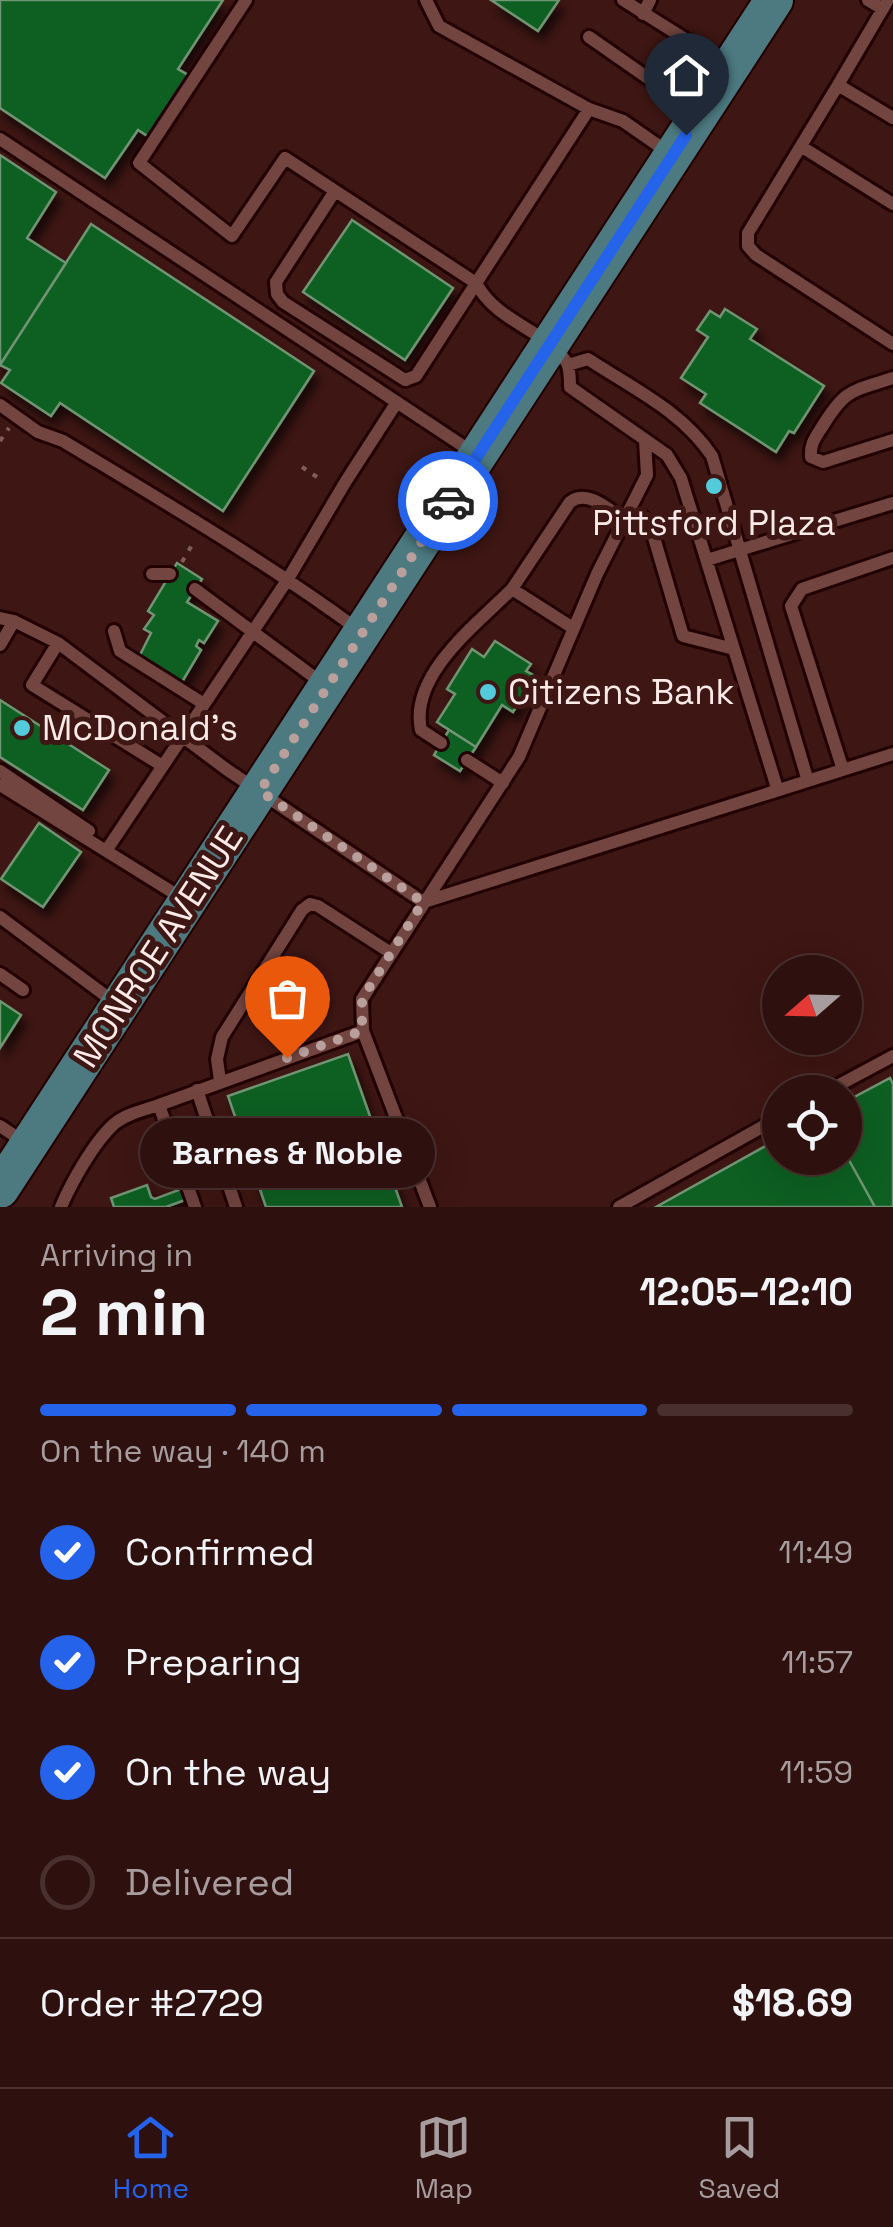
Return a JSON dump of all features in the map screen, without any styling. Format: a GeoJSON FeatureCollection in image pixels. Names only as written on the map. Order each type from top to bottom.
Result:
{"type":"FeatureCollection","features":[{"type":"Feature","properties":{"kind":"main road","name":"MONROE AVENUE"},"geometry":{"type":"LineString","coordinates":[[0,1189],[14,1136],[119,1005],[477,456],[559,356],[672,156],[774,0]]}},
{"type":"Feature","properties":{"kind":"lane"},"geometry":{"type":"LineString","coordinates":[[246,0],[138,163],[232,236],[285,158],[476,283],[492,307],[559,356],[588,358],[698,434],[716,470],[808,778]]}},
{"type":"Feature","properties":{"kind":"lane"},"geometry":{"type":"LineString","coordinates":[[426,0],[439,26],[589,110],[623,121],[672,156]]}},
{"type":"Feature","properties":{"kind":"lane"},"geometry":{"type":"LineString","coordinates":[[622,0],[730,68]]}},
{"type":"Feature","properties":{"kind":"lane"},"geometry":{"type":"LineString","coordinates":[[643,14],[650,0]]}},
{"type":"Feature","properties":{"kind":"lane"},"geometry":{"type":"LineString","coordinates":[[868,0],[886,5],[748,234],[748,246],[893,344]]}},
{"type":"Feature","properties":{"kind":"lane"},"geometry":{"type":"LineString","coordinates":[[589,36],[700,114]]}},
{"type":"Feature","properties":{"kind":"lane"},"geometry":{"type":"LineString","coordinates":[[838,84],[893,118]]}},
{"type":"Feature","properties":{"kind":"lane"},"geometry":{"type":"LineString","coordinates":[[335,191],[276,282],[277,294],[283,302],[405,380],[416,376],[589,110]]}},
{"type":"Feature","properties":{"kind":"lane"},"geometry":{"type":"LineString","coordinates":[[0,139],[477,456]]}},
{"type":"Feature","properties":{"kind":"lane"},"geometry":{"type":"LineString","coordinates":[[802,147],[893,204]]}},
{"type":"Feature","properties":{"kind":"lane"},"geometry":{"type":"LineString","coordinates":[[559,356],[570,387],[667,455],[681,478],[777,788]]}},
{"type":"Feature","properties":{"kind":"lane"},"geometry":{"type":"LineString","coordinates":[[893,378],[839,400],[810,444],[811,457],[823,462],[893,440]]}},
{"type":"Feature","properties":{"kind":"lane"},"geometry":{"type":"LineString","coordinates":[[102,849],[288,579],[397,402]]}},
{"type":"Feature","properties":{"kind":"lane"},"geometry":{"type":"LineString","coordinates":[[0,405],[38,432],[62,441],[288,579],[362,633]]}},
{"type":"Feature","properties":{"kind":"lane"},"geometry":{"type":"LineString","coordinates":[[430,1207],[362,1031],[362,999],[519,758],[574,628],[646,475],[645,441]]}},
{"type":"Feature","properties":{"kind":"lane"},"geometry":{"type":"LineString","coordinates":[[441,743],[421,730],[417,712],[427,686],[441,664],[512,589],[570,502],[578,496],[586,496],[624,520],[641,516],[650,524],[683,636],[734,649]]}},
{"type":"Feature","properties":{"kind":"lane"},"geometry":{"type":"LineString","coordinates":[[707,560],[893,504]]}},
{"type":"Feature","properties":{"kind":"lane"},"geometry":{"type":"LineString","coordinates":[[843,770],[791,606],[802,589],[893,558]]}},
{"type":"Feature","properties":{"kind":"lane"},"geometry":{"type":"LineString","coordinates":[[152,574],[170,574]]}},
{"type":"Feature","properties":{"kind":"lane"},"geometry":{"type":"LineString","coordinates":[[512,589],[574,628]]}},
{"type":"Feature","properties":{"kind":"lane"},"geometry":{"type":"LineString","coordinates":[[195,590],[328,686]]}},
{"type":"Feature","properties":{"kind":"lane"},"geometry":{"type":"LineString","coordinates":[[0,644],[7,620],[58,644],[260,791],[423,902]]}},
{"type":"Feature","properties":{"kind":"lane"},"geometry":{"type":"LineString","coordinates":[[114,630],[120,651],[204,704]]}},
{"type":"Feature","properties":{"kind":"lane"},"geometry":{"type":"LineString","coordinates":[[58,644],[32,684],[161,765]]}},
{"type":"Feature","properties":{"kind":"lane"},"geometry":{"type":"LineString","coordinates":[[423,902],[893,754]]}},
{"type":"Feature","properties":{"kind":"lane"},"geometry":{"type":"LineString","coordinates":[[467,760],[503,783]]}},
{"type":"Feature","properties":{"kind":"lane"},"geometry":{"type":"LineString","coordinates":[[0,771],[91,832],[102,849]]}},
{"type":"Feature","properties":{"kind":"lane"},"geometry":{"type":"LineString","coordinates":[[0,785],[186,901]]}},
{"type":"Feature","properties":{"kind":"lane"},"geometry":{"type":"LineString","coordinates":[[220,1081],[216,1060],[222,1037],[302,910],[310,904],[318,906],[391,952]]}},
{"type":"Feature","properties":{"kind":"lane"},"geometry":{"type":"LineString","coordinates":[[0,917],[119,1005]]}},
{"type":"Feature","properties":{"kind":"lane"},"geometry":{"type":"LineString","coordinates":[[0,974],[24,990]]}},
{"type":"Feature","properties":{"kind":"lane"},"geometry":{"type":"LineString","coordinates":[[61,1207],[70,1186],[111,1126],[125,1116],[362,1031]]}},
{"type":"Feature","properties":{"kind":"lane"},"geometry":{"type":"LineString","coordinates":[[858,1075],[893,1056]]}},
{"type":"Feature","properties":{"kind":"lane"},"geometry":{"type":"LineString","coordinates":[[196,1090],[236,1207]]}},
{"type":"Feature","properties":{"kind":"lane"},"geometry":{"type":"LineString","coordinates":[[158,1104],[195,1207]]}},
{"type":"Feature","properties":{"kind":"lane"},"geometry":{"type":"LineString","coordinates":[[620,1207],[762,1128]]}},
{"type":"Feature","properties":{"kind":"path"},"geometry":{"type":"LineString","coordinates":[[0,441],[10,427]]}},
{"type":"Feature","properties":{"kind":"path"},"geometry":{"type":"LineString","coordinates":[[302,467],[318,477]]}},
{"type":"Feature","properties":{"kind":"building"},"geometry":{"type":"Polygon","coordinates":[[[0,0],[223,0],[178,69],[188,75],[149,137],[138,130],[105,178],[0,108],[0,0]]]}},
{"type":"Feature","properties":{"kind":"building"},"geometry":{"type":"Polygon","coordinates":[[[491,0],[559,0],[538,31],[491,0]]]}},
{"type":"Feature","properties":{"kind":"building"},"geometry":{"type":"Polygon","coordinates":[[[0,155],[56,192],[27,238],[66,263],[0,365],[0,155]]]}},
{"type":"Feature","properties":{"kind":"building"},"geometry":{"type":"Polygon","coordinates":[[[352,220],[453,288],[405,360],[303,292],[352,220]]]}},
{"type":"Feature","properties":{"kind":"building"},"geometry":{"type":"Polygon","coordinates":[[[91,224],[314,371],[223,511],[60,403],[51,416],[1,383],[10,370],[0,365],[91,224]]]}},
{"type":"Feature","properties":{"kind":"building"},"geometry":{"type":"Polygon","coordinates":[[[725,309],[757,329],[750,339],[824,386],[794,433],[789,431],[776,452],[700,403],[706,394],[681,378],[708,337],[697,330],[710,311],[720,317],[725,309]]]}},
{"type":"Feature","properties":{"kind":"building"},"geometry":{"type":"Polygon","coordinates":[[[177,563],[202,579],[187,602],[218,621],[204,643],[199,640],[196,646],[201,650],[182,682],[140,655],[151,633],[144,629],[154,615],[148,611],[177,563]]]}},
{"type":"Feature","properties":{"kind":"building","name":"Citizens Bank"},"geometry":{"type":"Polygon","coordinates":[[[495,641],[531,664],[526,671],[535,676],[513,712],[502,705],[476,747],[437,722],[455,694],[447,689],[472,649],[484,657],[495,641]]]}},
{"type":"Feature","properties":{"kind":"building","name":"McDonald's"},"geometry":{"type":"Polygon","coordinates":[[[0,700],[109,770],[83,810],[0,757],[0,700]]]}},
{"type":"Feature","properties":{"kind":"building"},"geometry":{"type":"Polygon","coordinates":[[[449,730],[476,747],[460,771],[434,755],[449,730]]]}},
{"type":"Feature","properties":{"kind":"building"},"geometry":{"type":"Polygon","coordinates":[[[39,823],[81,852],[43,907],[1,879],[39,823]]]}},
{"type":"Feature","properties":{"kind":"building"},"geometry":{"type":"Polygon","coordinates":[[[0,1001],[21,1015],[0,1048],[0,1001]]]}},
{"type":"Feature","properties":{"kind":"building"},"geometry":{"type":"Polygon","coordinates":[[[348,1054],[402,1207],[266,1207],[228,1096],[348,1054]]]}},
{"type":"Feature","properties":{"kind":"building"},"geometry":{"type":"Polygon","coordinates":[[[890,1078],[893,1084],[893,1207],[875,1207],[857,1175],[862,1175],[862,1093],[890,1078]]]}},
{"type":"Feature","properties":{"kind":"building"},"geometry":{"type":"Polygon","coordinates":[[[762,1148],[762,1175],[857,1175],[875,1207],[656,1207],[762,1148]]]}},
{"type":"Feature","properties":{"kind":"building"},"geometry":{"type":"Polygon","coordinates":[[[147,1185],[155,1199],[181,1189],[185,1200],[166,1207],[114,1207],[111,1198],[147,1185]]]}},
{"type":"Feature","properties":{"kind":"way so far"},"geometry":{"type":"LineString","coordinates":[[287,1058],[362,1031],[362,999],[423,902],[260,791],[448,501]]}},
{"type":"Feature","properties":{"kind":"place","name":"Pittsford Plaza"},"geometry":{"type":"Point","coordinates":[714,486]}},
{"type":"Feature","properties":{"kind":"place","name":"Citizens Bank"},"geometry":{"type":"Point","coordinates":[488,692]}},
{"type":"Feature","properties":{"kind":"place","name":"McDonald's"},"geometry":{"type":"Point","coordinates":[22,728]}},
{"type":"Feature","properties":{"kind":"place","name":"Barnes & Noble"},"geometry":{"type":"Point","coordinates":[287,1058]}},
{"type":"Feature","properties":{"kind":"route"},"geometry":{"type":"LineString","coordinates":[[448,501],[686,135]]}}]}
